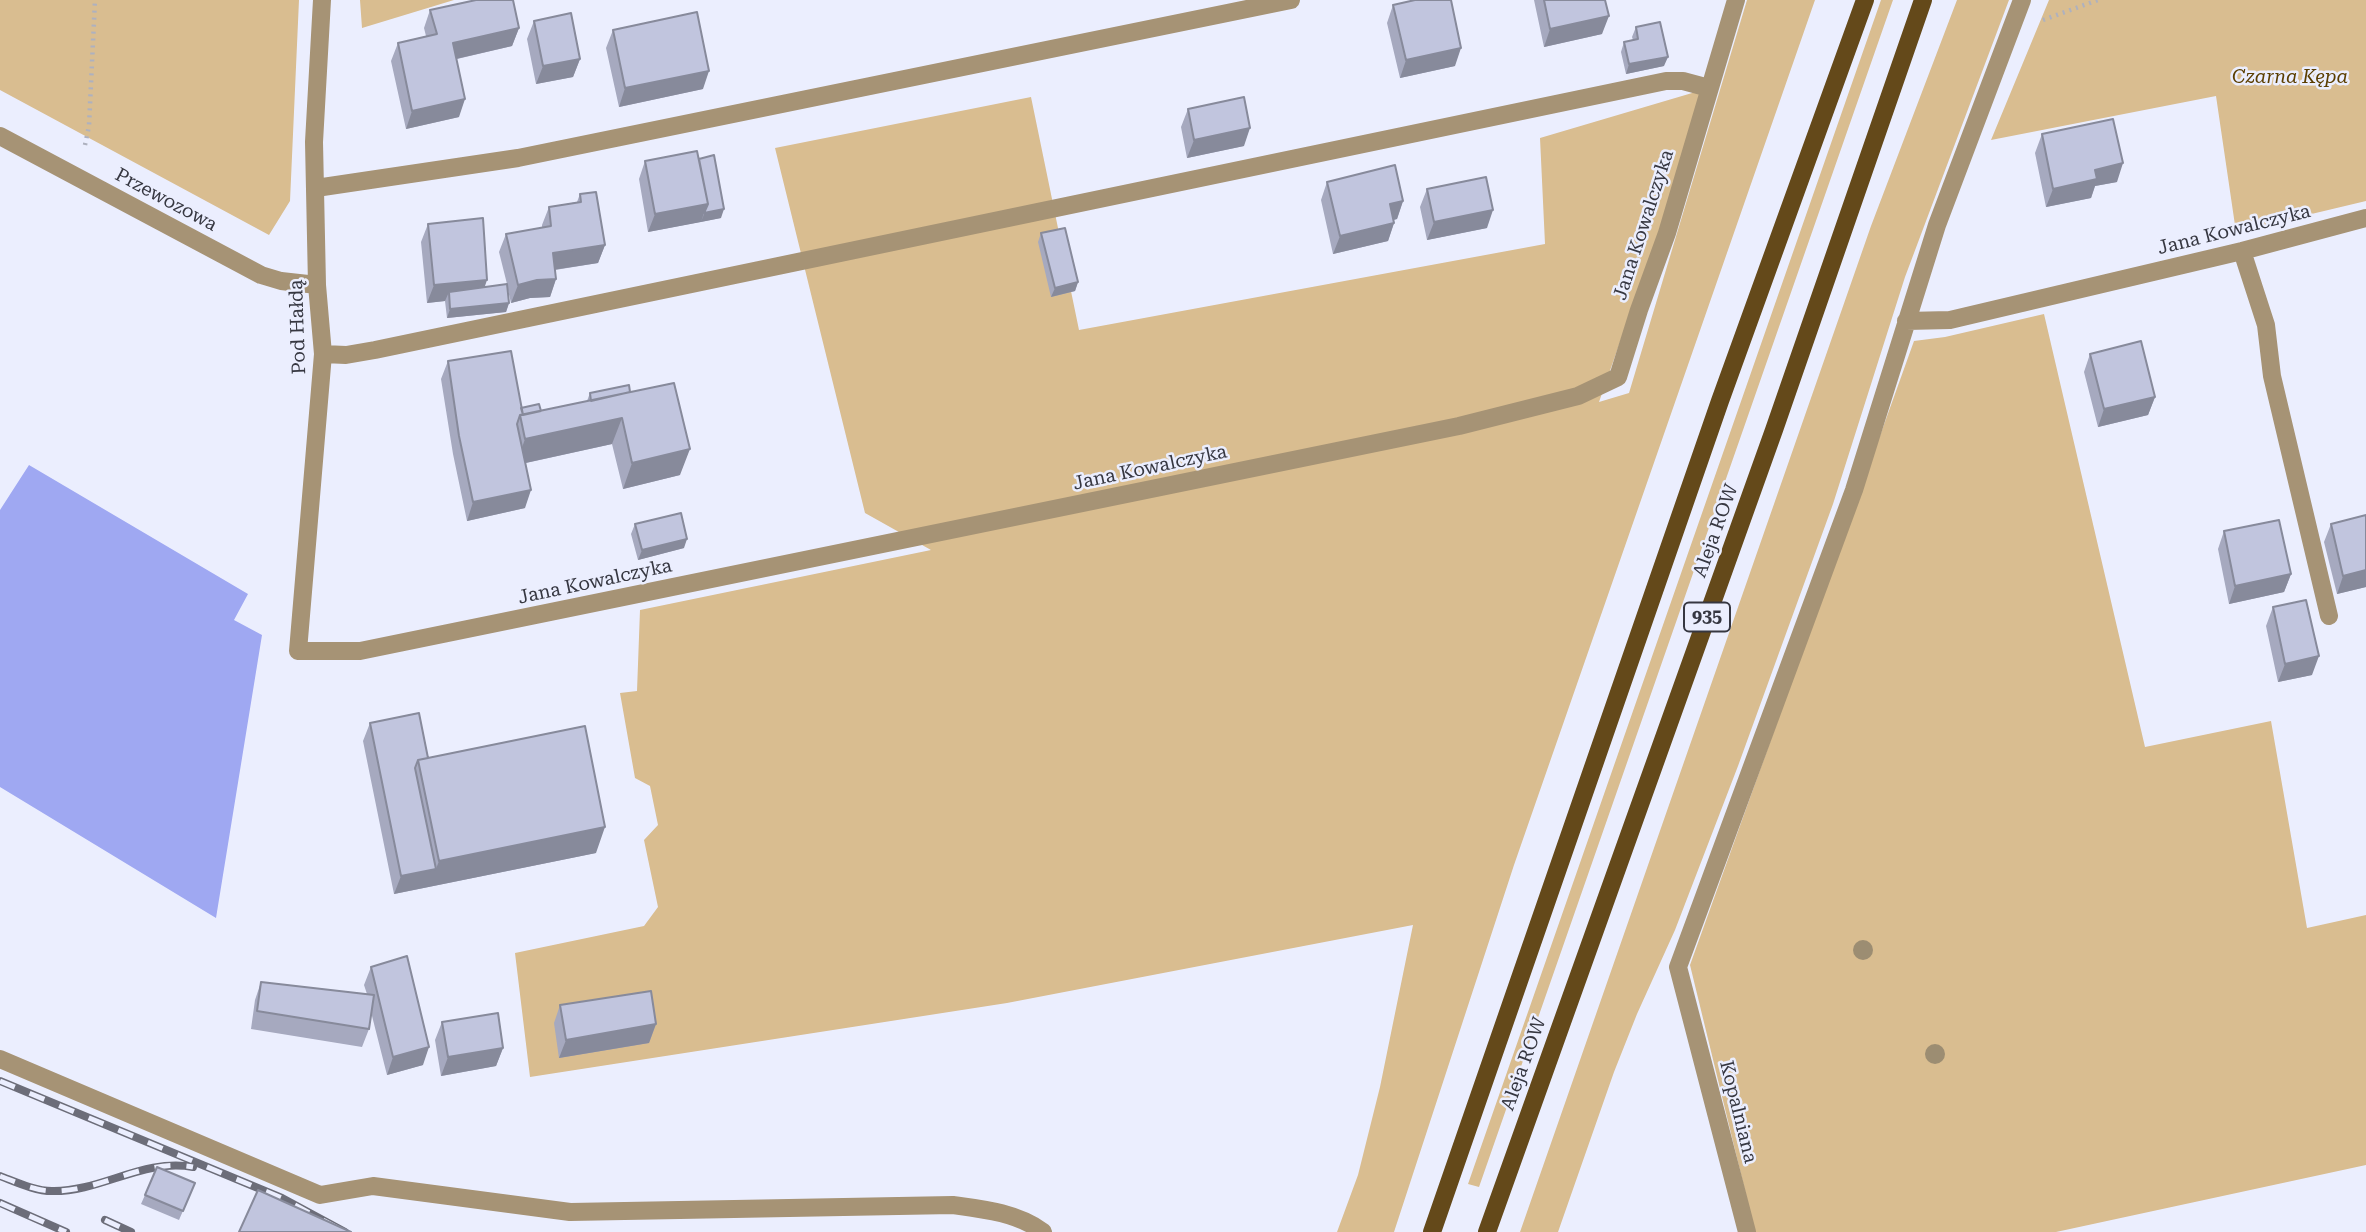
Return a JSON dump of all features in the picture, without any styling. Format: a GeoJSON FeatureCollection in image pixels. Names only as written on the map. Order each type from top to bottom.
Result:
{"type":"FeatureCollection","features":[{"type":"Feature","properties":{"kind":"main road","name":"Aleja ROW"},"geometry":{"type":"LineString","coordinates":[[1432,1232],[1720,401],[1865,0]]}},
{"type":"Feature","properties":{"kind":"main road","name":"Aleja ROW"},"geometry":{"type":"LineString","coordinates":[[1487,1232],[1774,430],[1923,0]]}},
{"type":"Feature","properties":{"kind":"street","name":"Pod Hałdą"},"geometry":{"type":"LineString","coordinates":[[298,651],[323,354],[317,285],[314,142],[322,0]]}},
{"type":"Feature","properties":{"kind":"street"},"geometry":{"type":"LineString","coordinates":[[316,188],[518,158],[1291,0]]}},
{"type":"Feature","properties":{"kind":"street","name":"Jana Kowalczyka"},"geometry":{"type":"LineString","coordinates":[[298,651],[360,651],[1459,426],[1578,396],[1618,377],[1667,233],[1736,0]]}},
{"type":"Feature","properties":{"kind":"street","name":"Kopalniana"},"geometry":{"type":"LineString","coordinates":[[1747,1232],[1678,967],[1854,489],[1937,225],[2022,0]]}},
{"type":"Feature","properties":{"kind":"street"},"geometry":{"type":"LineString","coordinates":[[323,354],[346,355],[375,350],[1666,81],[1683,81],[1709,88]]}},
{"type":"Feature","properties":{"kind":"street","name":"Przewozowa"},"geometry":{"type":"LineString","coordinates":[[0,136],[261,275],[281,281],[317,285]]}},
{"type":"Feature","properties":{"kind":"street","name":"Jana Kowalczyka"},"geometry":{"type":"LineString","coordinates":[[1906,321],[1951,320],[2242,251],[2366,218]]}},
{"type":"Feature","properties":{"kind":"street"},"geometry":{"type":"LineString","coordinates":[[2242,251],[2266,325],[2272,376],[2329,616]]}},
{"type":"Feature","properties":{"kind":"street"},"geometry":{"type":"LineString","coordinates":[[0,1059],[320,1195],[373,1186],[570,1212],[953,1205],[994,1210],[1037,1227],[1043,1232]]}},
{"type":"Feature","properties":{"kind":"path"},"geometry":{"type":"LineString","coordinates":[[85,145],[89,126],[95,0]]}},
{"type":"Feature","properties":{"kind":"path"},"geometry":{"type":"LineString","coordinates":[[2009,34],[2098,0]]}},
{"type":"Feature","properties":{"kind":"green space"},"geometry":{"type":"Polygon","coordinates":[[[0,0],[299,0],[290,201],[269,235],[0,90],[0,0]]]}},
{"type":"Feature","properties":{"kind":"green space"},"geometry":{"type":"Polygon","coordinates":[[[360,0],[454,0],[362,28],[360,0]]]}},
{"type":"Feature","properties":{"kind":"green space"},"geometry":{"type":"Polygon","coordinates":[[[1747,0],[1815,0],[1514,865],[1394,1232],[1337,1232],[1358,1175],[1380,1087],[1413,925],[1007,1003],[530,1077],[515,953],[644,926],[658,907],[644,840],[658,825],[650,786],[635,778],[620,693],[637,691],[640,610],[931,550],[865,513],[775,148],[1031,97],[1079,330],[1545,244],[1540,138],[1709,88],[1599,402],[1629,393],[1747,0]]]}},
{"type":"Feature","properties":{"kind":"green space"},"geometry":{"type":"Polygon","coordinates":[[[1881,0],[1893,0],[1479,1187],[1468,1184],[1881,0]]]}},
{"type":"Feature","properties":{"kind":"green space"},"geometry":{"type":"Polygon","coordinates":[[[1957,0],[2009,0],[1905,277],[1833,504],[1738,766],[1675,930],[1614,1072],[1558,1232],[1520,1232],[1871,226],[1957,0]]]}},
{"type":"Feature","properties":{"kind":"green space","name":"Czarna Kępa"},"geometry":{"type":"Polygon","coordinates":[[[2049,0],[2366,0],[2366,201],[2236,232],[2216,96],[1991,140],[2049,0]]]}},
{"type":"Feature","properties":{"kind":"green space"},"geometry":{"type":"Polygon","coordinates":[[[2044,314],[2145,747],[2271,721],[2307,928],[2366,915],[2366,1165],[2056,1232],[1755,1232],[1690,965],[1914,341],[1945,337],[2044,314]]]}},
{"type":"Feature","properties":{"kind":"water"},"geometry":{"type":"Polygon","coordinates":[[[29,465],[248,594],[234,620],[262,635],[216,918],[0,787],[0,510],[29,465]]]}},
{"type":"Feature","properties":{"kind":"building"},"geometry":{"type":"Polygon","coordinates":[[[476,0],[513,0],[519,28],[453,43],[465,99],[412,111],[398,43],[437,34],[430,10],[476,0]]]}},
{"type":"Feature","properties":{"kind":"building"},"geometry":{"type":"Polygon","coordinates":[[[1415,0],[1451,0],[1461,48],[1406,60],[1393,5],[1415,0]]]}},
{"type":"Feature","properties":{"kind":"building"},"geometry":{"type":"Polygon","coordinates":[[[1544,0],[1605,0],[1609,16],[1550,29],[1544,0]]]}},
{"type":"Feature","properties":{"kind":"building"},"geometry":{"type":"Polygon","coordinates":[[[697,12],[709,71],[625,88],[613,30],[697,12]]]}},
{"type":"Feature","properties":{"kind":"building"},"geometry":{"type":"Polygon","coordinates":[[[571,13],[580,59],[543,66],[534,21],[571,13]]]}},
{"type":"Feature","properties":{"kind":"building"},"geometry":{"type":"Polygon","coordinates":[[[1660,22],[1668,57],[1629,64],[1624,42],[1638,39],[1636,27],[1660,22]]]}},
{"type":"Feature","properties":{"kind":"building"},"geometry":{"type":"Polygon","coordinates":[[[1244,97],[1250,128],[1194,140],[1188,109],[1244,97]]]}},
{"type":"Feature","properties":{"kind":"building"},"geometry":{"type":"Polygon","coordinates":[[[2113,119],[2123,163],[2095,170],[2097,179],[2053,189],[2042,134],[2113,119]]]}},
{"type":"Feature","properties":{"kind":"building"},"geometry":{"type":"Polygon","coordinates":[[[697,151],[708,204],[655,214],[645,161],[697,151]]]}},
{"type":"Feature","properties":{"kind":"building"},"geometry":{"type":"Polygon","coordinates":[[[714,155],[724,209],[704,213],[708,204],[699,159],[714,155]]]}},
{"type":"Feature","properties":{"kind":"building"},"geometry":{"type":"Polygon","coordinates":[[[1395,165],[1403,201],[1390,204],[1394,223],[1340,236],[1327,182],[1395,165]]]}},
{"type":"Feature","properties":{"kind":"building"},"geometry":{"type":"Polygon","coordinates":[[[1486,177],[1493,210],[1434,222],[1427,189],[1486,177]]]}},
{"type":"Feature","properties":{"kind":"building"},"geometry":{"type":"Polygon","coordinates":[[[596,192],[605,245],[553,253],[556,279],[518,285],[506,234],[551,226],[549,207],[581,202],[580,194],[596,192]]]}},
{"type":"Feature","properties":{"kind":"building"},"geometry":{"type":"Polygon","coordinates":[[[483,218],[487,280],[434,285],[428,224],[483,218]]]}},
{"type":"Feature","properties":{"kind":"building"},"geometry":{"type":"Polygon","coordinates":[[[1065,228],[1078,282],[1055,288],[1041,233],[1065,228]]]}},
{"type":"Feature","properties":{"kind":"building"},"geometry":{"type":"Polygon","coordinates":[[[507,284],[509,303],[450,309],[449,292],[507,284]]]}},
{"type":"Feature","properties":{"kind":"building"},"geometry":{"type":"Polygon","coordinates":[[[2141,341],[2155,397],[2104,409],[2090,354],[2141,341]]]}},
{"type":"Feature","properties":{"kind":"building"},"geometry":{"type":"Polygon","coordinates":[[[511,351],[523,415],[520,415],[517,424],[531,490],[473,502],[459,436],[448,361],[511,351]]]}},
{"type":"Feature","properties":{"kind":"building"},"geometry":{"type":"Polygon","coordinates":[[[674,383],[690,449],[632,463],[622,418],[525,439],[520,415],[674,383]]]}},
{"type":"Feature","properties":{"kind":"building"},"geometry":{"type":"Polygon","coordinates":[[[629,385],[630,392],[591,401],[590,393],[629,385]]]}},
{"type":"Feature","properties":{"kind":"building"},"geometry":{"type":"Polygon","coordinates":[[[539,404],[541,411],[523,415],[521,408],[539,404]]]}},
{"type":"Feature","properties":{"kind":"building"},"geometry":{"type":"Polygon","coordinates":[[[681,513],[687,539],[642,550],[635,524],[681,513]]]}},
{"type":"Feature","properties":{"kind":"building"},"geometry":{"type":"Polygon","coordinates":[[[2366,515],[2366,570],[2343,576],[2331,524],[2366,515]]]}},
{"type":"Feature","properties":{"kind":"building"},"geometry":{"type":"Polygon","coordinates":[[[2279,520],[2291,574],[2235,586],[2224,531],[2279,520]]]}},
{"type":"Feature","properties":{"kind":"building"},"geometry":{"type":"Polygon","coordinates":[[[2306,600],[2319,656],[2285,664],[2273,607],[2306,600]]]}},
{"type":"Feature","properties":{"kind":"building"},"geometry":{"type":"Polygon","coordinates":[[[419,713],[428,758],[418,760],[415,768],[436,869],[401,876],[370,723],[419,713]]]}},
{"type":"Feature","properties":{"kind":"building"},"geometry":{"type":"Polygon","coordinates":[[[585,726],[605,827],[439,861],[418,760],[585,726]]]}},
{"type":"Feature","properties":{"kind":"building"},"geometry":{"type":"Polygon","coordinates":[[[407,956],[429,1047],[393,1057],[371,967],[407,956]]]}},
{"type":"Feature","properties":{"kind":"building"},"geometry":{"type":"Polygon","coordinates":[[[261,982],[374,995],[369,1029],[257,1011],[261,982]]]}},
{"type":"Feature","properties":{"kind":"building"},"geometry":{"type":"Polygon","coordinates":[[[651,991],[656,1024],[566,1040],[560,1005],[651,991]]]}},
{"type":"Feature","properties":{"kind":"building"},"geometry":{"type":"Polygon","coordinates":[[[498,1013],[503,1048],[448,1057],[442,1022],[498,1013]]]}},
{"type":"Feature","properties":{"kind":"building"},"geometry":{"type":"Polygon","coordinates":[[[157,1167],[195,1183],[183,1211],[145,1195],[157,1167]]]}},
{"type":"Feature","properties":{"kind":"building"},"geometry":{"type":"Polygon","coordinates":[[[258,1190],[351,1232],[239,1232],[258,1190]]]}},
{"type":"Feature","properties":{"kind":"railway"},"geometry":{"type":"LineString","coordinates":[[0,1081],[282,1198],[345,1232]]}},
{"type":"Feature","properties":{"kind":"railway"},"geometry":{"type":"LineString","coordinates":[[0,1176],[32,1188],[52,1191],[88,1186],[157,1167],[193,1167]]}},
{"type":"Feature","properties":{"kind":"railway"},"geometry":{"type":"LineString","coordinates":[[0,1203],[66,1232]]}},
{"type":"Feature","properties":{"kind":"railway"},"geometry":{"type":"LineString","coordinates":[[105,1220],[131,1232]]}}]}
